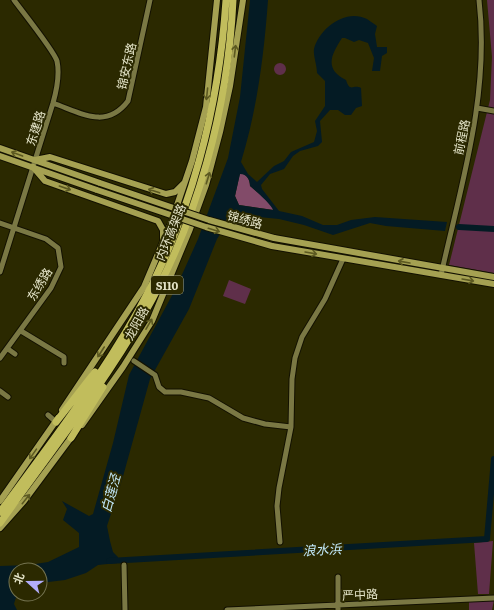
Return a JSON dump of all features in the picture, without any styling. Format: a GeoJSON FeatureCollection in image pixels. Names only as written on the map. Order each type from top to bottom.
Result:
{"type":"FeatureCollection","features":[{"type":"Feature","properties":{"kind":"highway"},"geometry":{"type":"LineString","coordinates":[[216,84],[222,0]]}},
{"type":"Feature","properties":{"kind":"highway","name":"内环高架路"},"geometry":{"type":"LineString","coordinates":[[141,313],[187,199],[203,146],[216,84],[226,0]]}},
{"type":"Feature","properties":{"kind":"highway","name":"内环高架路"},"geometry":{"type":"LineString","coordinates":[[0,512],[61,427],[115,361],[175,251],[200,183],[220,105],[234,0]]}},
{"type":"Feature","properties":{"kind":"highway"},"geometry":{"type":"LineString","coordinates":[[70,438],[120,360],[141,313]]}},
{"type":"Feature","properties":{"kind":"highway"},"geometry":{"type":"LineString","coordinates":[[61,427],[74,400],[141,313]]}},
{"type":"Feature","properties":{"kind":"highway","name":"内环高架路"},"geometry":{"type":"LineString","coordinates":[[0,523],[61,427]]}},
{"type":"Feature","properties":{"kind":"main road","name":"龙阳路"},"geometry":{"type":"LineString","coordinates":[[0,501],[61,427],[66,403],[144,287],[162,246],[181,197],[195,153],[207,102],[217,0]]}},
{"type":"Feature","properties":{"kind":"main road","name":"龙阳路"},"geometry":{"type":"LineString","coordinates":[[0,528],[30,493],[70,438],[88,418],[106,393],[149,325],[190,229],[211,167],[225,113],[243,0]]}},
{"type":"Feature","properties":{"kind":"main road","name":"锦绣路"},"geometry":{"type":"LineString","coordinates":[[0,148],[208,220],[274,238],[494,277]]}},
{"type":"Feature","properties":{"kind":"main road"},"geometry":{"type":"LineString","coordinates":[[35,160],[50,157],[168,194],[175,192],[181,187],[195,153]]}},
{"type":"Feature","properties":{"kind":"main road","name":"锦绣路"},"geometry":{"type":"LineString","coordinates":[[0,156],[206,227],[272,246],[494,284]]}},
{"type":"Feature","properties":{"kind":"main road"},"geometry":{"type":"LineString","coordinates":[[33,167],[45,181],[158,221],[163,230],[162,246]]}},
{"type":"Feature","properties":{"kind":"street","name":"东建路"},"geometry":{"type":"LineString","coordinates":[[0,272],[15,228],[58,86],[56,59],[14,0]]}},
{"type":"Feature","properties":{"kind":"street","name":"锦安东路"},"geometry":{"type":"LineString","coordinates":[[53,103],[97,118],[110,117],[124,107],[128,101],[150,0]]}},
{"type":"Feature","properties":{"kind":"street","name":"前程路"},"geometry":{"type":"LineString","coordinates":[[441,275],[481,83],[482,44],[479,0]]}},
{"type":"Feature","properties":{"kind":"street"},"geometry":{"type":"LineString","coordinates":[[477,108],[494,111]]}},
{"type":"Feature","properties":{"kind":"street","name":"东绣路"},"geometry":{"type":"LineString","coordinates":[[0,223],[46,239],[58,248],[61,267],[51,288],[0,358]]}},
{"type":"Feature","properties":{"kind":"street"},"geometry":{"type":"LineString","coordinates":[[280,542],[278,506],[279,488],[291,427],[292,379],[295,358],[302,337],[325,299],[343,259]]}},
{"type":"Feature","properties":{"kind":"street"},"geometry":{"type":"LineString","coordinates":[[21,331],[64,357],[64,363]]}},
{"type":"Feature","properties":{"kind":"street"},"geometry":{"type":"LineString","coordinates":[[8,349],[15,354]]}},
{"type":"Feature","properties":{"kind":"street"},"geometry":{"type":"LineString","coordinates":[[134,361],[155,375],[159,387],[165,392],[181,392],[209,398],[243,418],[265,424],[291,427]]}},
{"type":"Feature","properties":{"kind":"street"},"geometry":{"type":"LineString","coordinates":[[0,391],[8,397]]}},
{"type":"Feature","properties":{"kind":"street"},"geometry":{"type":"LineString","coordinates":[[48,415],[61,427]]}},
{"type":"Feature","properties":{"kind":"street"},"geometry":{"type":"LineString","coordinates":[[124,565],[125,610]]}},
{"type":"Feature","properties":{"kind":"street"},"geometry":{"type":"LineString","coordinates":[[338,577],[338,608]]}},
{"type":"Feature","properties":{"kind":"street","name":"严中路"},"geometry":{"type":"LineString","coordinates":[[227,610],[338,608],[494,598]]}},
{"type":"Feature","properties":{"kind":"shaded area"},"geometry":{"type":"Polygon","coordinates":[[[487,0],[494,0],[494,273],[449,265],[490,100],[492,57],[487,0]]]}},
{"type":"Feature","properties":{"kind":"shaded area"},"geometry":{"type":"Polygon","coordinates":[[[278,63],[282,63],[286,69],[282,75],[278,75],[274,71],[274,67],[278,63]]]}},
{"type":"Feature","properties":{"kind":"shaded area"},"geometry":{"type":"Polygon","coordinates":[[[240,173],[246,176],[249,180],[250,186],[273,207],[274,210],[239,205],[235,196],[240,173]]]}},
{"type":"Feature","properties":{"kind":"shaded area"},"geometry":{"type":"Polygon","coordinates":[[[229,280],[251,289],[245,304],[223,296],[229,280]]]}},
{"type":"Feature","properties":{"kind":"shaded area"},"geometry":{"type":"Polygon","coordinates":[[[493,541],[489,594],[478,594],[474,543],[493,541]]]}},
{"type":"Feature","properties":{"kind":"shaded area"},"geometry":{"type":"Polygon","coordinates":[[[494,600],[492,610],[469,610],[469,601],[494,600]]]}},
{"type":"Feature","properties":{"kind":"water","name":"白莲泾"},"geometry":{"type":"Polygon","coordinates":[[[250,0],[268,0],[256,102],[241,162],[248,174],[257,182],[274,166],[284,161],[291,152],[314,142],[317,131],[315,121],[325,106],[325,81],[317,73],[314,49],[321,34],[334,22],[350,16],[359,16],[367,19],[377,26],[375,34],[377,47],[387,47],[387,53],[382,56],[380,71],[372,71],[374,58],[368,43],[359,40],[354,42],[345,38],[342,38],[335,50],[332,66],[339,76],[346,80],[350,87],[361,88],[362,106],[356,108],[351,115],[345,115],[338,110],[330,110],[320,121],[322,142],[318,146],[300,151],[293,156],[284,169],[270,174],[261,185],[262,189],[279,211],[302,216],[323,225],[337,225],[351,220],[375,217],[447,222],[445,231],[386,226],[370,223],[333,235],[304,225],[279,219],[240,215],[231,217],[217,239],[189,309],[150,379],[122,480],[107,526],[113,552],[118,557],[117,563],[98,565],[86,573],[65,580],[48,582],[48,562],[79,547],[79,533],[63,520],[67,509],[62,501],[89,516],[93,514],[113,443],[129,375],[176,288],[198,239],[228,158],[240,97],[250,0]],[[240,174],[235,196],[239,205],[273,210],[260,194],[250,186],[248,178],[245,175],[240,174]]]}},
{"type":"Feature","properties":{"kind":"water"},"geometry":{"type":"Polygon","coordinates":[[[0,566],[8,566],[8,602],[15,602],[17,610],[0,610],[0,566]]]}},
{"type":"Feature","properties":{"kind":"waterway"},"geometry":{"type":"LineString","coordinates":[[459,227],[494,229]]}},
{"type":"Feature","properties":{"kind":"waterway","name":"浪水浜"},"geometry":{"type":"LineString","coordinates":[[109,561],[487,539],[494,459]]}}]}
